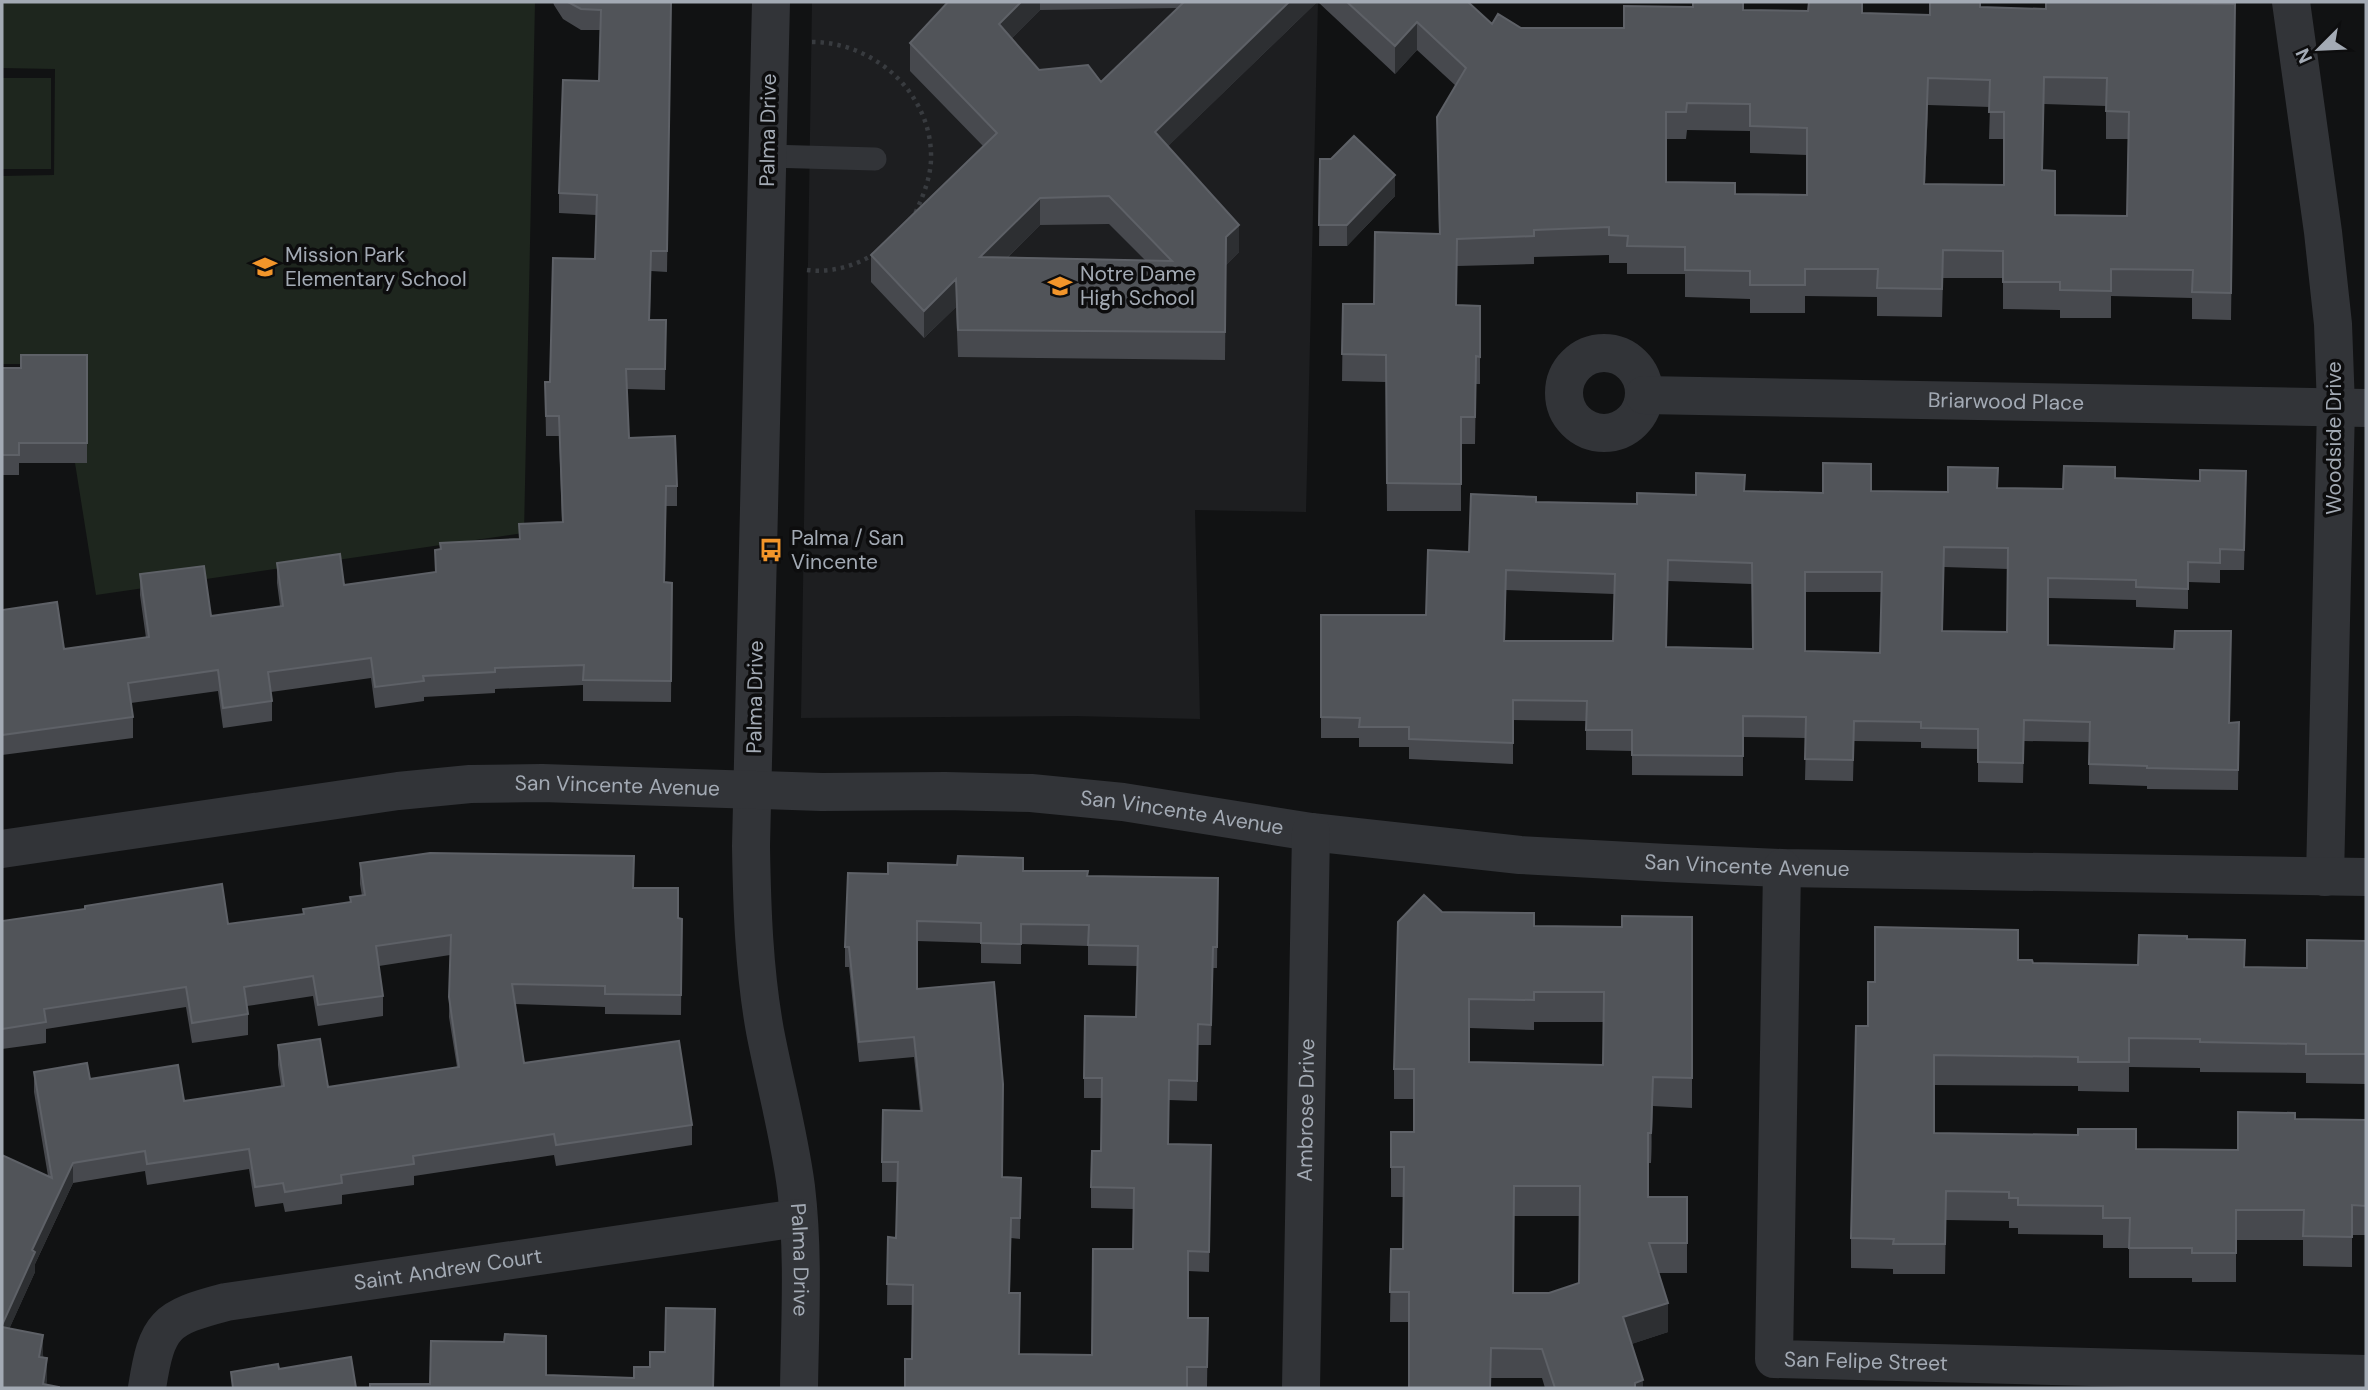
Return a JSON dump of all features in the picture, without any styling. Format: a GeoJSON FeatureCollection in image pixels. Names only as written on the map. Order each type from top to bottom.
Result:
{"type":"FeatureCollection","features":[{"type":"Feature","properties":{"kind":"street","name":"Palma Drive"},"geometry":{"type":"LineString","coordinates":[[771,2],[751,846],[757,980],[765,1031],[790,1143],[799,1218],[802,1256],[799,1388]]}},
{"type":"Feature","properties":{"kind":"street","name":"Woodside Drive"},"geometry":{"type":"LineString","coordinates":[[2291,2],[2333,324],[2351,408],[2325,877]]}},
{"type":"Feature","properties":{"kind":"street","name":"Briarwood Place"},"geometry":{"type":"LineString","coordinates":[[1644,396],[2351,408]]}},
{"type":"Feature","properties":{"kind":"street","name":"San Vincente Avenue"},"geometry":{"type":"LineString","coordinates":[[2,849],[398,791],[470,784],[542,783],[1031,793],[1122,802],[1311,832],[1520,855],[1782,868],[2366,877]]}},
{"type":"Feature","properties":{"kind":"street","name":"Ambrose Drive"},"geometry":{"type":"LineString","coordinates":[[1301,1388],[1311,832]]}},
{"type":"Feature","properties":{"kind":"street","name":"San Felipe Street"},"geometry":{"type":"LineString","coordinates":[[1782,868],[1774,1359],[2366,1374]]}},
{"type":"Feature","properties":{"kind":"street","name":"Saint Andrew Court"},"geometry":{"type":"LineString","coordinates":[[147,1388],[160,1333],[169,1323],[198,1309],[226,1302],[799,1218]]}},
{"type":"Feature","properties":{"kind":"lane"},"geometry":{"type":"LineString","coordinates":[[768,156],[875,159]]}},
{"type":"Feature","properties":{"kind":"path"},"geometry":{"type":"LineString","coordinates":[[812,42],[818,42]]}},
{"type":"Feature","properties":{"kind":"shaded area","name":"Mission Park Elementary School"},"geometry":{"type":"Polygon","coordinates":[[[2,2],[535,2],[524,533],[96,595],[75,463],[87,463],[87,364],[2,364],[2,176],[54,175],[55,69],[2,68],[2,2]]]}},
{"type":"Feature","properties":{"kind":"shaded area","name":"Notre Dame High School"},"geometry":{"type":"Polygon","coordinates":[[[812,2],[1318,2],[1306,512],[1195,510],[1200,719],[1075,716],[801,718],[812,2]]]}},
{"type":"Feature","properties":{"kind":"shaded area"},"geometry":{"type":"Polygon","coordinates":[[[2,78],[51,78],[51,169],[2,169],[2,78]]]}},
{"type":"Feature","properties":{"kind":"building"},"geometry":{"type":"Polygon","coordinates":[[[568,2],[671,2],[667,251],[651,251],[649,320],[666,320],[665,369],[626,369],[629,438],[675,436],[677,486],[666,486],[664,582],[672,583],[671,681],[583,680],[584,665],[495,668],[495,672],[423,676],[424,681],[375,687],[371,658],[268,672],[272,701],[223,708],[218,670],[128,683],[133,717],[2,735],[2,610],[57,602],[64,649],[149,637],[140,574],[204,566],[211,616],[283,606],[277,563],[340,554],[344,585],[436,572],[435,550],[441,549],[440,543],[520,539],[519,524],[563,522],[559,416],[546,416],[545,382],[550,382],[553,258],[595,259],[597,195],[559,193],[563,80],[599,81],[601,10],[581,9],[568,2]]]}},
{"type":"Feature","properties":{"kind":"building"},"geometry":{"type":"Polygon","coordinates":[[[948,2],[1021,2],[999,24],[1039,70],[1088,65],[1101,82],[1184,2],[1289,2],[1155,132],[1239,225],[1226,237],[1225,332],[958,330],[956,279],[924,311],[871,255],[997,133],[910,43],[948,2]],[[1109,196],[1040,198],[980,257],[1172,261],[1109,196]]]}},
{"type":"Feature","properties":{"kind":"building"},"geometry":{"type":"Polygon","coordinates":[[[1347,2],[1468,2],[1492,24],[1498,14],[1521,28],[1624,28],[1624,6],[1693,7],[1693,2],[1743,2],[1743,10],[1808,11],[1809,2],[1862,2],[1862,13],[1930,15],[1930,2],[1980,2],[1980,7],[2046,9],[2046,2],[2235,4],[2231,293],[2192,292],[2193,270],[2111,269],[2111,291],[2060,290],[2060,282],[2003,282],[2003,251],[1943,250],[1942,289],[1877,288],[1878,269],[1805,269],[1805,285],[1750,285],[1750,271],[1685,270],[1685,247],[1627,246],[1628,236],[1609,235],[1609,227],[1534,230],[1534,236],[1457,239],[1456,305],[1480,306],[1480,357],[1476,356],[1475,417],[1461,417],[1461,484],[1387,483],[1386,355],[1342,354],[1343,304],[1374,304],[1375,232],[1440,234],[1437,117],[1466,68],[1417,22],[1395,46],[1347,2]],[[2044,77],[2042,170],[2055,171],[2055,215],[2127,216],[2129,112],[2106,111],[2107,78],[2044,77]],[[1928,78],[1924,184],[2004,185],[2004,112],[1989,112],[1990,80],[1928,78]],[[1687,103],[1686,112],[1666,112],[1666,182],[1735,183],[1735,194],[1807,195],[1807,128],[1750,126],[1750,104],[1687,103]]]}},
{"type":"Feature","properties":{"kind":"building"},"geometry":{"type":"Polygon","coordinates":[[[1354,136],[1395,175],[1347,225],[1319,225],[1320,159],[1331,159],[1354,136]]]}},
{"type":"Feature","properties":{"kind":"building"},"geometry":{"type":"Polygon","coordinates":[[[21,355],[87,355],[87,443],[19,443],[19,455],[2,455],[2,368],[21,368],[21,355]]]}},
{"type":"Feature","properties":{"kind":"building"},"geometry":{"type":"Polygon","coordinates":[[[1823,463],[1871,464],[1871,491],[1948,492],[1948,467],[1998,468],[1997,488],[2063,489],[2064,466],[2115,467],[2115,478],[2200,481],[2200,470],[2246,471],[2244,550],[2220,549],[2220,563],[2188,562],[2188,589],[2136,587],[2136,580],[2048,578],[2048,645],[2174,649],[2175,631],[2231,631],[2229,723],[2239,722],[2238,770],[2089,764],[2090,722],[2024,720],[2023,763],[1978,762],[1978,729],[1921,728],[1921,722],[1854,721],[1853,760],[1805,759],[1806,717],[1743,716],[1743,756],[1632,755],[1632,730],[1586,730],[1587,701],[1513,700],[1513,743],[1409,739],[1409,727],[1359,727],[1360,718],[1321,717],[1321,615],[1426,615],[1428,550],[1469,552],[1471,494],[1536,497],[1536,502],[1637,504],[1637,493],[1696,495],[1696,473],[1745,475],[1744,491],[1823,493],[1823,463]],[[1944,547],[1942,631],[2007,632],[2008,548],[1944,547]],[[1668,560],[1666,647],[1753,649],[1752,563],[1668,560]],[[1506,570],[1504,641],[1613,641],[1615,574],[1506,570]],[[1805,572],[1805,651],[1880,653],[1882,572],[1805,572]]]}},
{"type":"Feature","properties":{"kind":"building"},"geometry":{"type":"Polygon","coordinates":[[[430,853],[634,856],[633,888],[678,888],[678,918],[682,919],[681,995],[605,994],[605,986],[512,984],[524,1063],[679,1041],[692,1125],[556,1145],[554,1134],[413,1156],[414,1164],[341,1175],[342,1183],[285,1192],[283,1183],[255,1187],[249,1149],[147,1164],[145,1151],[73,1163],[32,1250],[35,1252],[2,1325],[2,1155],[52,1178],[34,1072],[87,1063],[90,1079],[178,1065],[184,1101],[284,1086],[278,1045],[320,1039],[328,1087],[459,1067],[449,997],[451,935],[376,946],[383,996],[318,1005],[313,976],[244,987],[248,1014],[192,1023],[186,987],[44,1009],[46,1022],[2,1029],[2,921],[222,884],[228,924],[304,914],[303,909],[351,902],[350,897],[365,895],[360,863],[430,853]]]}},
{"type":"Feature","properties":{"kind":"building"},"geometry":{"type":"Polygon","coordinates":[[[958,856],[1023,858],[1023,871],[1088,871],[1087,876],[1218,878],[1217,947],[1213,947],[1211,1025],[1198,1024],[1197,1081],[1169,1080],[1168,1144],[1211,1145],[1209,1252],[1188,1251],[1188,1318],[1208,1318],[1207,1367],[1187,1367],[1187,1388],[905,1388],[905,1359],[912,1359],[913,1285],[887,1284],[888,1237],[896,1238],[898,1162],[882,1162],[883,1110],[922,1111],[914,1037],[859,1042],[849,947],[845,947],[848,873],[888,874],[888,863],[957,865],[958,856]],[[917,921],[917,989],[994,982],[1003,1084],[1002,1177],[1021,1178],[1020,1218],[1011,1218],[1009,1293],[1020,1293],[1019,1354],[1092,1355],[1093,1249],[1133,1249],[1134,1188],[1091,1187],[1092,1151],[1101,1151],[1102,1078],[1084,1078],[1085,1016],[1136,1017],[1138,946],[1088,945],[1089,925],[1021,924],[1021,944],[981,943],[981,923],[917,921]]]}},
{"type":"Feature","properties":{"kind":"building"},"geometry":{"type":"Polygon","coordinates":[[[1424,895],[1442,912],[1534,913],[1534,926],[1622,927],[1622,916],[1692,917],[1692,1078],[1653,1077],[1651,1133],[1648,1133],[1648,1197],[1687,1197],[1687,1243],[1649,1243],[1668,1303],[1623,1317],[1643,1380],[1635,1383],[1635,1388],[1555,1388],[1542,1349],[1491,1348],[1490,1388],[1409,1388],[1409,1292],[1390,1292],[1391,1249],[1403,1249],[1404,1167],[1391,1167],[1391,1132],[1414,1132],[1414,1069],[1394,1069],[1398,922],[1424,895]],[[1534,992],[1534,1000],[1469,999],[1469,1062],[1603,1065],[1604,992],[1534,992]],[[1514,1186],[1513,1293],[1549,1293],[1579,1283],[1580,1186],[1514,1186]]]}},
{"type":"Feature","properties":{"kind":"building"},"geometry":{"type":"Polygon","coordinates":[[[1875,927],[2018,930],[2018,960],[2032,960],[2033,963],[2138,965],[2139,935],[2245,940],[2244,967],[2307,968],[2307,940],[2366,941],[2366,1054],[2306,1054],[2306,1044],[2129,1038],[2129,1062],[2078,1062],[2078,1057],[1934,1055],[1934,1133],[2078,1135],[2078,1129],[2136,1129],[2136,1149],[2238,1150],[2238,1112],[2295,1113],[2295,1119],[2366,1120],[2366,1206],[2352,1205],[2352,1237],[2303,1236],[2304,1210],[2236,1210],[2236,1253],[2192,1253],[2192,1248],[2129,1248],[2130,1218],[2103,1218],[2103,1206],[2018,1205],[2018,1198],[2009,1198],[2009,1192],[1946,1191],[1945,1244],[1893,1244],[1894,1239],[1851,1238],[1856,1026],[1868,1026],[1868,982],[1875,982],[1875,927]]]}},
{"type":"Feature","properties":{"kind":"building"},"geometry":{"type":"Polygon","coordinates":[[[666,1308],[715,1309],[713,1388],[370,1388],[370,1384],[430,1384],[431,1341],[504,1342],[505,1334],[546,1336],[546,1375],[634,1378],[634,1367],[650,1367],[650,1352],[665,1352],[666,1308]]]}},
{"type":"Feature","properties":{"kind":"building"},"geometry":{"type":"Polygon","coordinates":[[[2,1327],[43,1335],[39,1357],[47,1358],[43,1384],[59,1388],[2,1388],[2,1327]]]}},
{"type":"Feature","properties":{"kind":"building"},"geometry":{"type":"Polygon","coordinates":[[[351,1357],[356,1388],[233,1388],[231,1372],[278,1364],[279,1369],[351,1357]]]}},
{"type":"Feature","properties":{"kind":"place","name":"Mission Park Elementary School"},"geometry":{"type":"Point","coordinates":[265,267]}},
{"type":"Feature","properties":{"kind":"place","name":"Notre Dame High School"},"geometry":{"type":"Point","coordinates":[1060,286]}},
{"type":"Feature","properties":{"kind":"place","name":"Palma / San Vincente"},"geometry":{"type":"Point","coordinates":[771,550]}}]}
